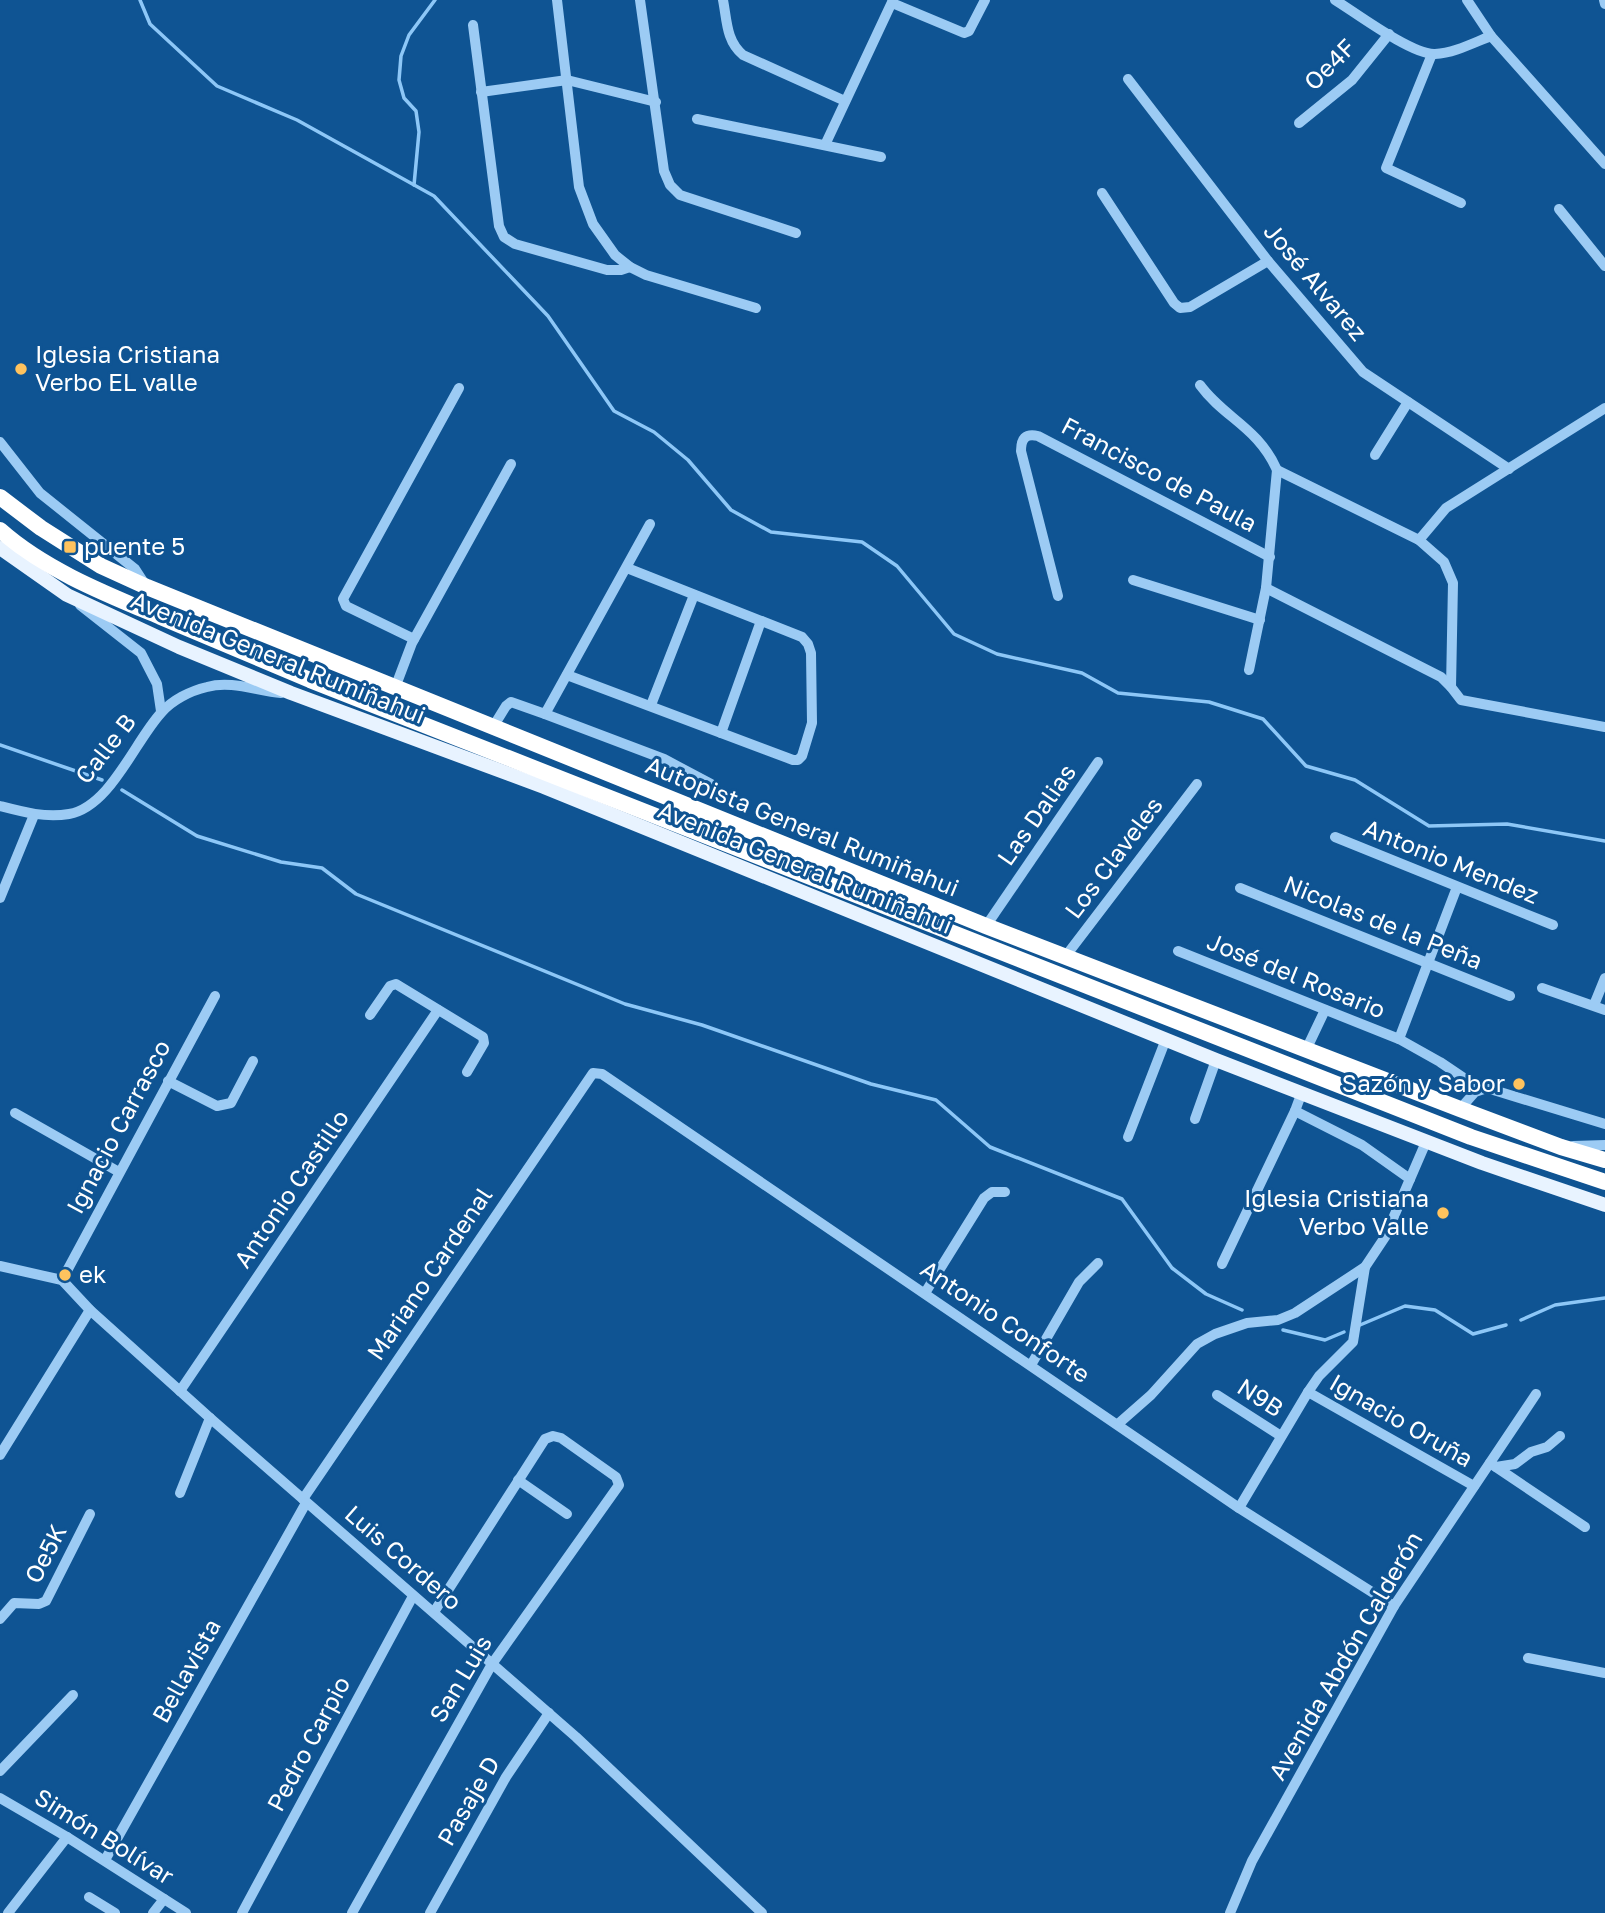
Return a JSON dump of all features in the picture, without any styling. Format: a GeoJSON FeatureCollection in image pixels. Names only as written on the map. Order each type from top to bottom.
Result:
{"type":"FeatureCollection","features":[{"type":"Feature","properties":{"kind":"highway","name":"Autopista General Rumiñahui"},"geometry":{"type":"LineString","coordinates":[[0,497],[90,560],[147,587],[986,926],[1460,1109],[1561,1147],[1605,1160]]}},
{"type":"Feature","properties":{"kind":"highway","name":"Autopista General Rumiñahui"},"geometry":{"type":"LineString","coordinates":[[0,530],[16,544],[69,575],[127,603],[310,680],[1471,1137],[1605,1182]]}},
{"type":"Feature","properties":{"kind":"main road","name":"Avenida General Rumiñahui"},"geometry":{"type":"LineString","coordinates":[[0,548],[67,595],[179,647],[544,787],[1216,1060],[1426,1142],[1605,1205]]}},
{"type":"Feature","properties":{"kind":"street"},"geometry":{"type":"LineString","coordinates":[[557,0],[579,187],[593,224],[615,255],[630,267],[646,275],[756,308]]}},
{"type":"Feature","properties":{"kind":"street"},"geometry":{"type":"LineString","coordinates":[[639,0],[664,171],[670,185],[680,195],[796,233]]}},
{"type":"Feature","properties":{"kind":"street"},"geometry":{"type":"LineString","coordinates":[[723,0],[729,37],[734,47],[743,55],[845,101]]}},
{"type":"Feature","properties":{"kind":"street"},"geometry":{"type":"LineString","coordinates":[[825,145],[892,1],[964,33],[969,31],[985,0]]}},
{"type":"Feature","properties":{"kind":"street"},"geometry":{"type":"LineString","coordinates":[[1335,0],[1409,46],[1432,54],[1459,49],[1492,36]]}},
{"type":"Feature","properties":{"kind":"street"},"geometry":{"type":"LineString","coordinates":[[1467,0],[1492,36],[1605,164]]}},
{"type":"Feature","properties":{"kind":"street"},"geometry":{"type":"LineString","coordinates":[[473,25],[499,226],[503,237],[515,244],[607,270],[630,267]]}},
{"type":"Feature","properties":{"kind":"street","name":"Oe4F"},"geometry":{"type":"LineString","coordinates":[[1298,123],[1352,80],[1389,34]]}},
{"type":"Feature","properties":{"kind":"street"},"geometry":{"type":"LineString","coordinates":[[1432,54],[1386,168],[1461,203]]}},
{"type":"Feature","properties":{"kind":"street","name":"José Alvarez"},"geometry":{"type":"LineString","coordinates":[[1128,79],[1268,261],[1363,372],[1509,470]]}},
{"type":"Feature","properties":{"kind":"street"},"geometry":{"type":"LineString","coordinates":[[481,92],[567,80],[656,102]]}},
{"type":"Feature","properties":{"kind":"street"},"geometry":{"type":"LineString","coordinates":[[697,118],[881,157]]}},
{"type":"Feature","properties":{"kind":"street"},"geometry":{"type":"LineString","coordinates":[[1102,193],[1174,303],[1180,308],[1190,307],[1268,261]]}},
{"type":"Feature","properties":{"kind":"street"},"geometry":{"type":"LineString","coordinates":[[1559,209],[1605,266]]}},
{"type":"Feature","properties":{"kind":"street"},"geometry":{"type":"LineString","coordinates":[[1200,385],[1256,437],[1277,470],[1266,588],[1248,670]]}},
{"type":"Feature","properties":{"kind":"street"},"geometry":{"type":"LineString","coordinates":[[414,639],[346,606],[343,599],[459,388]]}},
{"type":"Feature","properties":{"kind":"street"},"geometry":{"type":"LineString","coordinates":[[1375,455],[1408,402]]}},
{"type":"Feature","properties":{"kind":"street"},"geometry":{"type":"LineString","coordinates":[[1419,540],[1446,508],[1605,408]]}},
{"type":"Feature","properties":{"kind":"street","name":"Francisco de Paula"},"geometry":{"type":"LineString","coordinates":[[1058,596],[1021,451],[1021,442],[1030,434],[1270,557]]}},
{"type":"Feature","properties":{"kind":"street"},"geometry":{"type":"LineString","coordinates":[[0,442],[40,494],[135,569],[147,587]]}},
{"type":"Feature","properties":{"kind":"street"},"geometry":{"type":"LineString","coordinates":[[395,688],[414,639],[511,464]]}},
{"type":"Feature","properties":{"kind":"street"},"geometry":{"type":"LineString","coordinates":[[1277,470],[1419,540],[1444,562],[1453,583],[1451,687]]}},
{"type":"Feature","properties":{"kind":"street"},"geometry":{"type":"LineString","coordinates":[[545,714],[650,524]]}},
{"type":"Feature","properties":{"kind":"street"},"geometry":{"type":"LineString","coordinates":[[567,675],[793,760],[799,760],[802,756],[812,723],[811,653],[802,637],[627,568]]}},
{"type":"Feature","properties":{"kind":"street"},"geometry":{"type":"LineString","coordinates":[[1133,580],[1260,620]]}},
{"type":"Feature","properties":{"kind":"street"},"geometry":{"type":"LineString","coordinates":[[1266,588],[1441,677],[1461,700],[1605,727]]}},
{"type":"Feature","properties":{"kind":"street","name":"Calle B"},"geometry":{"type":"LineString","coordinates":[[67,595],[141,653],[157,684],[162,711]]}},
{"type":"Feature","properties":{"kind":"street"},"geometry":{"type":"LineString","coordinates":[[651,705],[694,595]]}},
{"type":"Feature","properties":{"kind":"street"},"geometry":{"type":"LineString","coordinates":[[721,733],[761,621]]}},
{"type":"Feature","properties":{"kind":"street","name":"Calle B"},"geometry":{"type":"LineString","coordinates":[[0,806],[34,815],[69,814],[81,810],[111,783],[162,711],[185,694],[210,685],[239,685],[278,693],[291,692]]}},
{"type":"Feature","properties":{"kind":"street"},"geometry":{"type":"LineString","coordinates":[[493,727],[511,702],[664,759],[710,784]]}},
{"type":"Feature","properties":{"kind":"street","name":"Las Dalias"},"geometry":{"type":"LineString","coordinates":[[986,926],[1098,762]]}},
{"type":"Feature","properties":{"kind":"street","name":"Los Claveles"},"geometry":{"type":"LineString","coordinates":[[1065,957],[1197,784]]}},
{"type":"Feature","properties":{"kind":"street"},"geometry":{"type":"LineString","coordinates":[[0,898],[34,815]]}},
{"type":"Feature","properties":{"kind":"street","name":"Antonio Mendez"},"geometry":{"type":"LineString","coordinates":[[1335,837],[1553,925]]}},
{"type":"Feature","properties":{"kind":"street"},"geometry":{"type":"LineString","coordinates":[[1398,1039],[1457,887]]}},
{"type":"Feature","properties":{"kind":"street","name":"Nicolas de la Peña"},"geometry":{"type":"LineString","coordinates":[[1240,888],[1510,996]]}},
{"type":"Feature","properties":{"kind":"street","name":"José del Rosario"},"geometry":{"type":"LineString","coordinates":[[1178,951],[1398,1039],[1440,1062],[1480,1089]]}},
{"type":"Feature","properties":{"kind":"street"},"geometry":{"type":"LineString","coordinates":[[1542,988],[1599,1008],[1605,978]]}},
{"type":"Feature","properties":{"kind":"street"},"geometry":{"type":"LineString","coordinates":[[370,1015],[390,986],[396,984],[483,1037],[484,1043],[467,1072]]}},
{"type":"Feature","properties":{"kind":"street","name":"Ignacio Carrasco"},"geometry":{"type":"LineString","coordinates":[[62,1280],[215,996]]}},
{"type":"Feature","properties":{"kind":"street","name":"Antonio Castillo"},"geometry":{"type":"LineString","coordinates":[[180,1391],[438,1010]]}},
{"type":"Feature","properties":{"kind":"street"},"geometry":{"type":"LineString","coordinates":[[1306,1050],[1325,1010]]}},
{"type":"Feature","properties":{"kind":"street"},"geometry":{"type":"LineString","coordinates":[[1128,1137],[1166,1039]]}},
{"type":"Feature","properties":{"kind":"street"},"geometry":{"type":"LineString","coordinates":[[1195,1119],[1216,1060]]}},
{"type":"Feature","properties":{"kind":"street"},"geometry":{"type":"LineString","coordinates":[[168,1081],[217,1106],[231,1103],[253,1061]]}},
{"type":"Feature","properties":{"kind":"street","name":"Antonio Conforte"},"geometry":{"type":"LineString","coordinates":[[593,1073],[602,1074],[1240,1508],[1394,1606]]}},
{"type":"Feature","properties":{"kind":"street","name":"Mariano Cardenal"},"geometry":{"type":"LineString","coordinates":[[305,1501],[593,1073]]}},
{"type":"Feature","properties":{"kind":"street"},"geometry":{"type":"LineString","coordinates":[[1460,1109],[1480,1089],[1487,1088],[1605,1124]]}},
{"type":"Feature","properties":{"kind":"street"},"geometry":{"type":"LineString","coordinates":[[1222,1264],[1296,1111],[1302,1092]]}},
{"type":"Feature","properties":{"kind":"street"},"geometry":{"type":"LineString","coordinates":[[1296,1111],[1362,1145],[1410,1179]]}},
{"type":"Feature","properties":{"kind":"street"},"geometry":{"type":"LineString","coordinates":[[15,1113],[119,1172]]}},
{"type":"Feature","properties":{"kind":"street"},"geometry":{"type":"LineString","coordinates":[[1118,1424],[1151,1395],[1197,1344],[1215,1334],[1247,1323],[1278,1320],[1295,1313],[1365,1267],[1385,1237],[1426,1142]]}},
{"type":"Feature","properties":{"kind":"street"},"geometry":{"type":"LineString","coordinates":[[1561,1147],[1605,1145]]}},
{"type":"Feature","properties":{"kind":"street"},"geometry":{"type":"LineString","coordinates":[[925,1293],[984,1198],[992,1192],[1005,1192]]}},
{"type":"Feature","properties":{"kind":"street"},"geometry":{"type":"LineString","coordinates":[[1031,1365],[1079,1282],[1098,1263]]}},
{"type":"Feature","properties":{"kind":"street"},"geometry":{"type":"LineString","coordinates":[[0,1266],[62,1280]]}},
{"type":"Feature","properties":{"kind":"street"},"geometry":{"type":"LineString","coordinates":[[1240,1508],[1308,1392],[1319,1376],[1353,1342],[1365,1267]]}},
{"type":"Feature","properties":{"kind":"street","name":"Luis Cordero"},"geometry":{"type":"LineString","coordinates":[[62,1280],[90,1310],[210,1418],[549,1713],[762,1913]]}},
{"type":"Feature","properties":{"kind":"street"},"geometry":{"type":"LineString","coordinates":[[0,1455],[90,1310]]}},
{"type":"Feature","properties":{"kind":"street","name":"Ignacio Oruña"},"geometry":{"type":"LineString","coordinates":[[1308,1392],[1474,1486]]}},
{"type":"Feature","properties":{"kind":"street","name":"Avenida Abdón Calderón"},"geometry":{"type":"LineString","coordinates":[[1230,1913],[1252,1861],[1394,1606],[1474,1486],[1493,1465],[1536,1394]]}},
{"type":"Feature","properties":{"kind":"street","name":"N9B"},"geometry":{"type":"LineString","coordinates":[[1217,1395],[1281,1436]]}},
{"type":"Feature","properties":{"kind":"street"},"geometry":{"type":"LineString","coordinates":[[180,1493],[210,1418]]}},
{"type":"Feature","properties":{"kind":"street","name":"San Luis"},"geometry":{"type":"LineString","coordinates":[[352,1913],[492,1664],[619,1485],[616,1477],[561,1438],[553,1436],[545,1439],[519,1480]]}},
{"type":"Feature","properties":{"kind":"street"},"geometry":{"type":"LineString","coordinates":[[1493,1465],[1515,1464],[1531,1452],[1547,1447],[1560,1436]]}},
{"type":"Feature","properties":{"kind":"street"},"geometry":{"type":"LineString","coordinates":[[1493,1465],[1585,1527]]}},
{"type":"Feature","properties":{"kind":"street"},"geometry":{"type":"LineString","coordinates":[[434,1612],[519,1480],[567,1514]]}},
{"type":"Feature","properties":{"kind":"street","name":"Bellavista"},"geometry":{"type":"LineString","coordinates":[[105,1860],[305,1501]]}},
{"type":"Feature","properties":{"kind":"street","name":"Oe5K"},"geometry":{"type":"LineString","coordinates":[[0,1619],[14,1602],[39,1604],[46,1601],[90,1514]]}},
{"type":"Feature","properties":{"kind":"street","name":"Pedro Carpio"},"geometry":{"type":"LineString","coordinates":[[242,1913],[413,1596]]}},
{"type":"Feature","properties":{"kind":"street"},"geometry":{"type":"LineString","coordinates":[[1528,1658],[1605,1673]]}},
{"type":"Feature","properties":{"kind":"street"},"geometry":{"type":"LineString","coordinates":[[0,1771],[73,1695]]}},
{"type":"Feature","properties":{"kind":"street","name":"Pasaje D"},"geometry":{"type":"LineString","coordinates":[[430,1913],[506,1777],[549,1713]]}},
{"type":"Feature","properties":{"kind":"street","name":"Simón Bolívar"},"geometry":{"type":"LineString","coordinates":[[1,1801],[105,1860],[186,1913]]}},
{"type":"Feature","properties":{"kind":"street"},"geometry":{"type":"LineString","coordinates":[[10,1912],[67,1837]]}},
{"type":"Feature","properties":{"kind":"street"},"geometry":{"type":"LineString","coordinates":[[89,1897],[115,1913]]}},
{"type":"Feature","properties":{"kind":"street"},"geometry":{"type":"LineString","coordinates":[[153,1913],[164,1899]]}},
{"type":"Feature","properties":{"kind":"waterway"},"geometry":{"type":"LineString","coordinates":[[140,0],[150,24],[217,86],[297,120],[434,196],[548,316],[614,411],[654,432],[688,460],[731,510],[771,532],[862,542],[897,566],[954,634],[997,654],[1082,673],[1118,693],[1209,702],[1263,719],[1306,766],[1355,780],[1429,826],[1507,824],[1605,841]]}},
{"type":"Feature","properties":{"kind":"waterway"},"geometry":{"type":"LineString","coordinates":[[414,185],[419,132],[416,111],[404,98],[399,80],[401,56],[409,35],[435,0]]}},
{"type":"Feature","properties":{"kind":"waterway"},"geometry":{"type":"LineString","coordinates":[[0,745],[102,780]]}},
{"type":"Feature","properties":{"kind":"waterway"},"geometry":{"type":"LineString","coordinates":[[122,790],[197,836],[281,862],[322,868],[356,894],[625,1004],[702,1025],[871,1084],[936,1100],[990,1147],[1122,1199],[1172,1268],[1206,1294],[1242,1310]]}},
{"type":"Feature","properties":{"kind":"waterway"},"geometry":{"type":"LineString","coordinates":[[1521,1320],[1555,1305],[1605,1298]]}},
{"type":"Feature","properties":{"kind":"waterway"},"geometry":{"type":"LineString","coordinates":[[1360,1325],[1405,1306],[1435,1310],[1473,1334],[1506,1325]]}},
{"type":"Feature","properties":{"kind":"waterway"},"geometry":{"type":"LineString","coordinates":[[1283,1330],[1325,1340],[1344,1332]]}},
{"type":"Feature","properties":{"kind":"place","name":"Iglesia Cristiana Verbo EL valle"},"geometry":{"type":"Point","coordinates":[21,369]}},
{"type":"Feature","properties":{"kind":"place","name":"puente 5"},"geometry":{"type":"Point","coordinates":[70,547]}},
{"type":"Feature","properties":{"kind":"place","name":"Sazón y Sabor"},"geometry":{"type":"Point","coordinates":[1519,1084]}},
{"type":"Feature","properties":{"kind":"place","name":"Iglesia Cristiana Verbo Valle"},"geometry":{"type":"Point","coordinates":[1443,1213]}},
{"type":"Feature","properties":{"kind":"place","name":"ek"},"geometry":{"type":"Point","coordinates":[65,1275]}}]}
